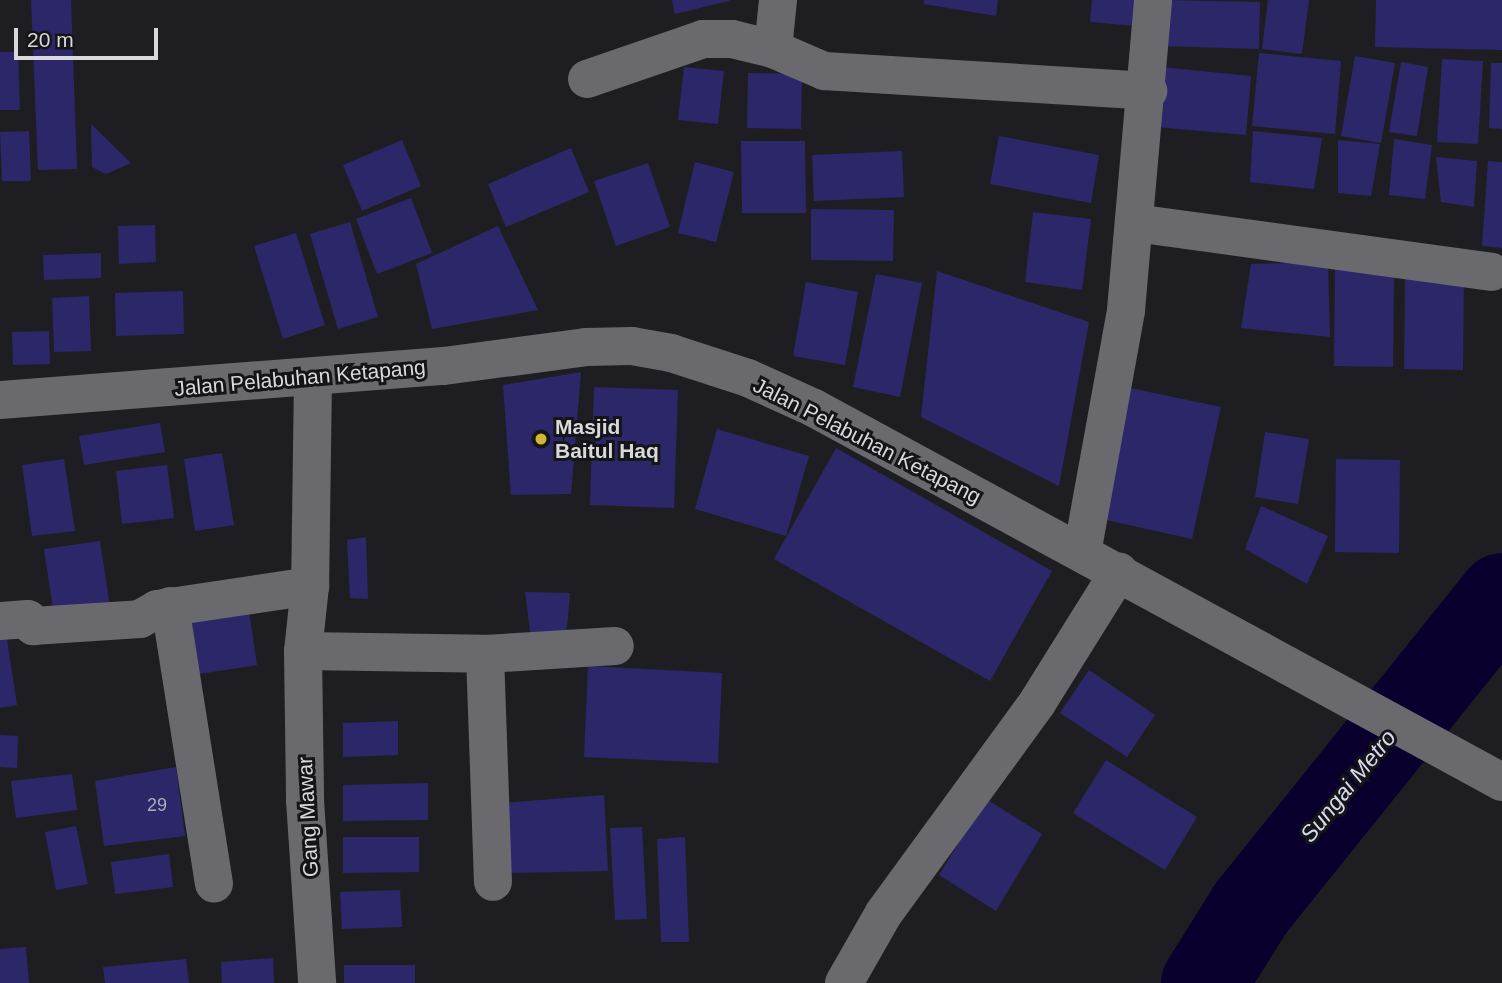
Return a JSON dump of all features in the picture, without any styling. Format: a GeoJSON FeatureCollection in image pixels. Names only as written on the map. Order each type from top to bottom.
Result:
{"type":"FeatureCollection","features":[{"type":"Feature","properties":{"kind":"street"},"geometry":{"type":"LineString","coordinates":[[773,49],[778,0]]}},
{"type":"Feature","properties":{"kind":"street"},"geometry":{"type":"LineString","coordinates":[[1082,553],[1126,310],[1148,90],[1153,0]]}},
{"type":"Feature","properties":{"kind":"street"},"geometry":{"type":"LineString","coordinates":[[587,79],[703,39],[732,39],[773,49],[824,71],[1148,90]]}},
{"type":"Feature","properties":{"kind":"street"},"geometry":{"type":"LineString","coordinates":[[1135,223],[1492,272]]}},
{"type":"Feature","properties":{"kind":"street","name":"Jalan Pelabuhan Ketapang"},"geometry":{"type":"LineString","coordinates":[[0,400],[313,378],[586,347],[632,346],[671,353],[748,378],[814,408],[1320,680],[1496,779]]}},
{"type":"Feature","properties":{"kind":"street","name":"Gang Mawar"},"geometry":{"type":"LineString","coordinates":[[313,378],[310,586],[303,651],[305,800],[317,983]]}},
{"type":"Feature","properties":{"kind":"street"},"geometry":{"type":"LineString","coordinates":[[844,983],[884,913],[1037,703],[1119,572]]}},
{"type":"Feature","properties":{"kind":"street"},"geometry":{"type":"LineString","coordinates":[[0,621],[28,619],[33,626],[140,619],[170,606],[310,586]]}},
{"type":"Feature","properties":{"kind":"street"},"geometry":{"type":"LineString","coordinates":[[170,606],[214,884]]}},
{"type":"Feature","properties":{"kind":"street"},"geometry":{"type":"LineString","coordinates":[[303,651],[485,654],[615,646]]}},
{"type":"Feature","properties":{"kind":"street"},"geometry":{"type":"LineString","coordinates":[[485,654],[493,882]]}},
{"type":"Feature","properties":{"kind":"building"},"geometry":{"type":"Polygon","coordinates":[[[31,0],[71,0],[77,169],[38,170],[31,0]]]}},
{"type":"Feature","properties":{"kind":"building"},"geometry":{"type":"Polygon","coordinates":[[[672,0],[729,0],[729,1],[675,14],[672,0]]]}},
{"type":"Feature","properties":{"kind":"building"},"geometry":{"type":"Polygon","coordinates":[[[924,0],[998,0],[996,16],[924,4],[924,0]]]}},
{"type":"Feature","properties":{"kind":"building"},"geometry":{"type":"Polygon","coordinates":[[[1092,0],[1138,0],[1136,26],[1090,22],[1092,0]]]}},
{"type":"Feature","properties":{"kind":"building"},"geometry":{"type":"Polygon","coordinates":[[[1162,0],[1260,2],[1259,49],[1160,46],[1162,0]]]}},
{"type":"Feature","properties":{"kind":"building"},"geometry":{"type":"Polygon","coordinates":[[[1268,0],[1309,0],[1302,54],[1262,49],[1268,0]]]}},
{"type":"Feature","properties":{"kind":"building"},"geometry":{"type":"Polygon","coordinates":[[[1376,0],[1502,0],[1502,50],[1375,47],[1376,0]]]}},
{"type":"Feature","properties":{"kind":"building"},"geometry":{"type":"Polygon","coordinates":[[[0,52],[18,52],[20,110],[0,110],[0,52]]]}},
{"type":"Feature","properties":{"kind":"building"},"geometry":{"type":"Polygon","coordinates":[[[1259,53],[1341,61],[1335,134],[1252,126],[1259,53]]]}},
{"type":"Feature","properties":{"kind":"building"},"geometry":{"type":"Polygon","coordinates":[[[1355,56],[1395,63],[1381,143],[1341,136],[1355,56]]]}},
{"type":"Feature","properties":{"kind":"building"},"geometry":{"type":"Polygon","coordinates":[[[1442,59],[1483,61],[1478,144],[1437,142],[1442,59]]]}},
{"type":"Feature","properties":{"kind":"building"},"geometry":{"type":"Polygon","coordinates":[[[1401,62],[1428,67],[1417,136],[1389,132],[1401,62]]]}},
{"type":"Feature","properties":{"kind":"building"},"geometry":{"type":"Polygon","coordinates":[[[1491,63],[1502,63],[1502,129],[1489,128],[1491,63]]]}},
{"type":"Feature","properties":{"kind":"building"},"geometry":{"type":"Polygon","coordinates":[[[684,67],[724,71],[718,124],[678,120],[684,67]]]}},
{"type":"Feature","properties":{"kind":"building"},"geometry":{"type":"Polygon","coordinates":[[[1161,67],[1251,76],[1246,135],[1156,127],[1161,67]]]}},
{"type":"Feature","properties":{"kind":"building"},"geometry":{"type":"Polygon","coordinates":[[[748,73],[802,74],[801,129],[747,128],[748,73]]]}},
{"type":"Feature","properties":{"kind":"building"},"geometry":{"type":"Polygon","coordinates":[[[91,124],[131,163],[106,174],[92,167],[91,124]]]}},
{"type":"Feature","properties":{"kind":"building"},"geometry":{"type":"Polygon","coordinates":[[[29,131],[31,181],[2,181],[0,132],[29,131]]]}},
{"type":"Feature","properties":{"kind":"building"},"geometry":{"type":"Polygon","coordinates":[[[1253,131],[1322,138],[1314,189],[1250,182],[1253,131]]]}},
{"type":"Feature","properties":{"kind":"building"},"geometry":{"type":"Polygon","coordinates":[[[999,136],[1099,155],[1091,203],[990,184],[999,136]]]}},
{"type":"Feature","properties":{"kind":"building"},"geometry":{"type":"Polygon","coordinates":[[[1394,139],[1432,145],[1425,199],[1389,195],[1394,139]]]}},
{"type":"Feature","properties":{"kind":"building"},"geometry":{"type":"Polygon","coordinates":[[[402,140],[421,186],[362,211],[343,165],[402,140]]]}},
{"type":"Feature","properties":{"kind":"building"},"geometry":{"type":"Polygon","coordinates":[[[1338,140],[1380,144],[1371,196],[1338,193],[1338,140]]]}},
{"type":"Feature","properties":{"kind":"building"},"geometry":{"type":"Polygon","coordinates":[[[741,141],[805,141],[806,213],[742,213],[741,141]]]}},
{"type":"Feature","properties":{"kind":"building"},"geometry":{"type":"Polygon","coordinates":[[[571,148],[589,192],[506,227],[488,184],[571,148]]]}},
{"type":"Feature","properties":{"kind":"building"},"geometry":{"type":"Polygon","coordinates":[[[902,151],[904,197],[814,201],[812,155],[902,151]]]}},
{"type":"Feature","properties":{"kind":"building"},"geometry":{"type":"Polygon","coordinates":[[[1436,157],[1477,161],[1474,207],[1441,202],[1436,157]]]}},
{"type":"Feature","properties":{"kind":"building"},"geometry":{"type":"Polygon","coordinates":[[[1488,161],[1502,162],[1502,248],[1482,246],[1488,161]]]}},
{"type":"Feature","properties":{"kind":"building"},"geometry":{"type":"Polygon","coordinates":[[[695,162],[734,172],[716,242],[678,233],[695,162]]]}},
{"type":"Feature","properties":{"kind":"building"},"geometry":{"type":"Polygon","coordinates":[[[648,163],[670,227],[616,246],[594,181],[648,163]]]}},
{"type":"Feature","properties":{"kind":"building"},"geometry":{"type":"Polygon","coordinates":[[[411,198],[432,253],[377,274],[356,219],[411,198]]]}},
{"type":"Feature","properties":{"kind":"building"},"geometry":{"type":"Polygon","coordinates":[[[811,209],[894,210],[893,261],[811,260],[811,209]]]}},
{"type":"Feature","properties":{"kind":"building"},"geometry":{"type":"Polygon","coordinates":[[[1033,212],[1091,219],[1082,290],[1025,282],[1033,212]]]}},
{"type":"Feature","properties":{"kind":"building"},"geometry":{"type":"Polygon","coordinates":[[[350,222],[378,317],[338,329],[310,234],[350,222]]]}},
{"type":"Feature","properties":{"kind":"building"},"geometry":{"type":"Polygon","coordinates":[[[155,225],[156,262],[119,264],[118,226],[155,225]]]}},
{"type":"Feature","properties":{"kind":"building"},"geometry":{"type":"Polygon","coordinates":[[[498,226],[538,310],[432,329],[416,264],[498,226]]]}},
{"type":"Feature","properties":{"kind":"building"},"geometry":{"type":"Polygon","coordinates":[[[296,233],[325,325],[283,339],[254,246],[296,233]]]}},
{"type":"Feature","properties":{"kind":"building"},"geometry":{"type":"Polygon","coordinates":[[[101,253],[101,278],[44,280],[43,255],[101,253]]]}},
{"type":"Feature","properties":{"kind":"building"},"geometry":{"type":"Polygon","coordinates":[[[1328,262],[1330,337],[1241,328],[1251,264],[1328,262]]]}},
{"type":"Feature","properties":{"kind":"building"},"geometry":{"type":"Polygon","coordinates":[[[1335,269],[1394,270],[1393,367],[1334,366],[1335,269]]]}},
{"type":"Feature","properties":{"kind":"building"},"geometry":{"type":"Polygon","coordinates":[[[937,271],[1089,322],[1059,486],[921,417],[937,271]]]}},
{"type":"Feature","properties":{"kind":"building"},"geometry":{"type":"Polygon","coordinates":[[[1405,273],[1464,273],[1463,370],[1404,369],[1405,273]]]}},
{"type":"Feature","properties":{"kind":"building"},"geometry":{"type":"Polygon","coordinates":[[[876,274],[922,283],[900,397],[853,387],[876,274]]]}},
{"type":"Feature","properties":{"kind":"building"},"geometry":{"type":"Polygon","coordinates":[[[806,282],[858,292],[845,365],[793,356],[806,282]]]}},
{"type":"Feature","properties":{"kind":"building"},"geometry":{"type":"Polygon","coordinates":[[[183,291],[184,334],[116,336],[115,293],[183,291]]]}},
{"type":"Feature","properties":{"kind":"building"},"geometry":{"type":"Polygon","coordinates":[[[89,296],[91,351],[54,352],[52,298],[89,296]]]}},
{"type":"Feature","properties":{"kind":"building"},"geometry":{"type":"Polygon","coordinates":[[[49,331],[50,364],[13,365],[12,332],[49,331]]]}},
{"type":"Feature","properties":{"kind":"building","name":"Masjid Baitul Haq"},"geometry":{"type":"Polygon","coordinates":[[[581,372],[571,494],[511,495],[503,385],[581,372]]]}},
{"type":"Feature","properties":{"kind":"building"},"geometry":{"type":"Polygon","coordinates":[[[594,387],[678,390],[674,508],[590,505],[594,387]]]}},
{"type":"Feature","properties":{"kind":"building"},"geometry":{"type":"Polygon","coordinates":[[[1130,388],[1221,407],[1192,539],[1102,519],[1130,388]]]}},
{"type":"Feature","properties":{"kind":"building"},"geometry":{"type":"Polygon","coordinates":[[[160,423],[165,452],[84,465],[79,436],[160,423]]]}},
{"type":"Feature","properties":{"kind":"building"},"geometry":{"type":"Polygon","coordinates":[[[717,429],[809,456],[786,536],[695,509],[717,429]]]}},
{"type":"Feature","properties":{"kind":"building"},"geometry":{"type":"Polygon","coordinates":[[[1265,432],[1309,439],[1298,504],[1255,497],[1265,432]]]}},
{"type":"Feature","properties":{"kind":"building"},"geometry":{"type":"Polygon","coordinates":[[[836,448],[1052,571],[990,681],[774,559],[836,448]]]}},
{"type":"Feature","properties":{"kind":"building"},"geometry":{"type":"Polygon","coordinates":[[[222,453],[234,525],[195,531],[184,459],[222,453]]]}},
{"type":"Feature","properties":{"kind":"building"},"geometry":{"type":"Polygon","coordinates":[[[64,459],[75,531],[32,536],[22,465],[64,459]]]}},
{"type":"Feature","properties":{"kind":"building"},"geometry":{"type":"Polygon","coordinates":[[[1336,459],[1400,460],[1399,553],[1335,552],[1336,459]]]}},
{"type":"Feature","properties":{"kind":"building"},"geometry":{"type":"Polygon","coordinates":[[[167,465],[174,518],[122,524],[116,471],[167,465]]]}},
{"type":"Feature","properties":{"kind":"building"},"geometry":{"type":"Polygon","coordinates":[[[1261,506],[1328,536],[1307,584],[1245,549],[1261,506]]]}},
{"type":"Feature","properties":{"kind":"building"},"geometry":{"type":"Polygon","coordinates":[[[366,537],[368,599],[350,598],[347,540],[366,537]]]}},
{"type":"Feature","properties":{"kind":"building"},"geometry":{"type":"Polygon","coordinates":[[[100,541],[111,614],[55,623],[44,549],[100,541]]]}},
{"type":"Feature","properties":{"kind":"building"},"geometry":{"type":"Polygon","coordinates":[[[525,592],[570,593],[566,639],[531,639],[525,592]]]}},
{"type":"Feature","properties":{"kind":"building"},"geometry":{"type":"Polygon","coordinates":[[[249,611],[257,665],[193,675],[182,619],[249,611]]]}},
{"type":"Feature","properties":{"kind":"building"},"geometry":{"type":"Polygon","coordinates":[[[6,633],[17,705],[0,708],[0,634],[6,633]]]}},
{"type":"Feature","properties":{"kind":"building"},"geometry":{"type":"Polygon","coordinates":[[[588,666],[722,673],[718,763],[584,757],[588,666]]]}},
{"type":"Feature","properties":{"kind":"building"},"geometry":{"type":"Polygon","coordinates":[[[1089,670],[1155,715],[1127,757],[1060,713],[1089,670]]]}},
{"type":"Feature","properties":{"kind":"building"},"geometry":{"type":"Polygon","coordinates":[[[398,721],[398,755],[343,757],[343,723],[398,721]]]}},
{"type":"Feature","properties":{"kind":"building"},"geometry":{"type":"Polygon","coordinates":[[[0,735],[18,736],[17,768],[0,767],[0,735]]]}},
{"type":"Feature","properties":{"kind":"building"},"geometry":{"type":"Polygon","coordinates":[[[1106,760],[1197,817],[1165,870],[1073,813],[1106,760]]]}},
{"type":"Feature","properties":{"kind":"building"},"geometry":{"type":"Polygon","coordinates":[[[176,767],[185,836],[104,846],[95,781],[176,767]]]}},
{"type":"Feature","properties":{"kind":"building"},"geometry":{"type":"Polygon","coordinates":[[[72,774],[77,810],[16,818],[11,781],[72,774]]]}},
{"type":"Feature","properties":{"kind":"building"},"geometry":{"type":"Polygon","coordinates":[[[428,783],[428,820],[343,821],[343,785],[428,783]]]}},
{"type":"Feature","properties":{"kind":"building"},"geometry":{"type":"Polygon","coordinates":[[[604,795],[608,871],[511,873],[501,803],[604,795]]]}},
{"type":"Feature","properties":{"kind":"building"},"geometry":{"type":"Polygon","coordinates":[[[986,799],[1042,834],[996,911],[939,875],[986,799]]]}},
{"type":"Feature","properties":{"kind":"building"},"geometry":{"type":"Polygon","coordinates":[[[76,826],[88,884],[56,890],[45,832],[76,826]]]}},
{"type":"Feature","properties":{"kind":"building"},"geometry":{"type":"Polygon","coordinates":[[[642,827],[647,919],[615,920],[610,828],[642,827]]]}},
{"type":"Feature","properties":{"kind":"building"},"geometry":{"type":"Polygon","coordinates":[[[343,837],[419,837],[419,872],[343,873],[343,837]]]}},
{"type":"Feature","properties":{"kind":"building"},"geometry":{"type":"Polygon","coordinates":[[[685,837],[689,942],[661,942],[657,839],[685,837]]]}},
{"type":"Feature","properties":{"kind":"building"},"geometry":{"type":"Polygon","coordinates":[[[169,854],[173,887],[115,894],[111,862],[169,854]]]}},
{"type":"Feature","properties":{"kind":"building"},"geometry":{"type":"Polygon","coordinates":[[[400,890],[402,927],[342,929],[340,892],[400,890]]]}},
{"type":"Feature","properties":{"kind":"building"},"geometry":{"type":"Polygon","coordinates":[[[26,947],[29,983],[0,983],[0,949],[26,947]]]}},
{"type":"Feature","properties":{"kind":"building"},"geometry":{"type":"Polygon","coordinates":[[[273,958],[274,983],[222,983],[221,962],[273,958]]]}},
{"type":"Feature","properties":{"kind":"building"},"geometry":{"type":"Polygon","coordinates":[[[186,959],[189,983],[105,983],[103,967],[186,959]]]}},
{"type":"Feature","properties":{"kind":"building"},"geometry":{"type":"Polygon","coordinates":[[[344,965],[415,965],[415,983],[344,983],[344,965]]]}},
{"type":"Feature","properties":{"kind":"waterway","name":"Sungai Metro"},"geometry":{"type":"LineString","coordinates":[[1204,983],[1251,908],[1502,596]]}},
{"type":"Feature","properties":{"kind":"place","name":"Masjid Baitul Haq"},"geometry":{"type":"Point","coordinates":[541,439]}}]}
